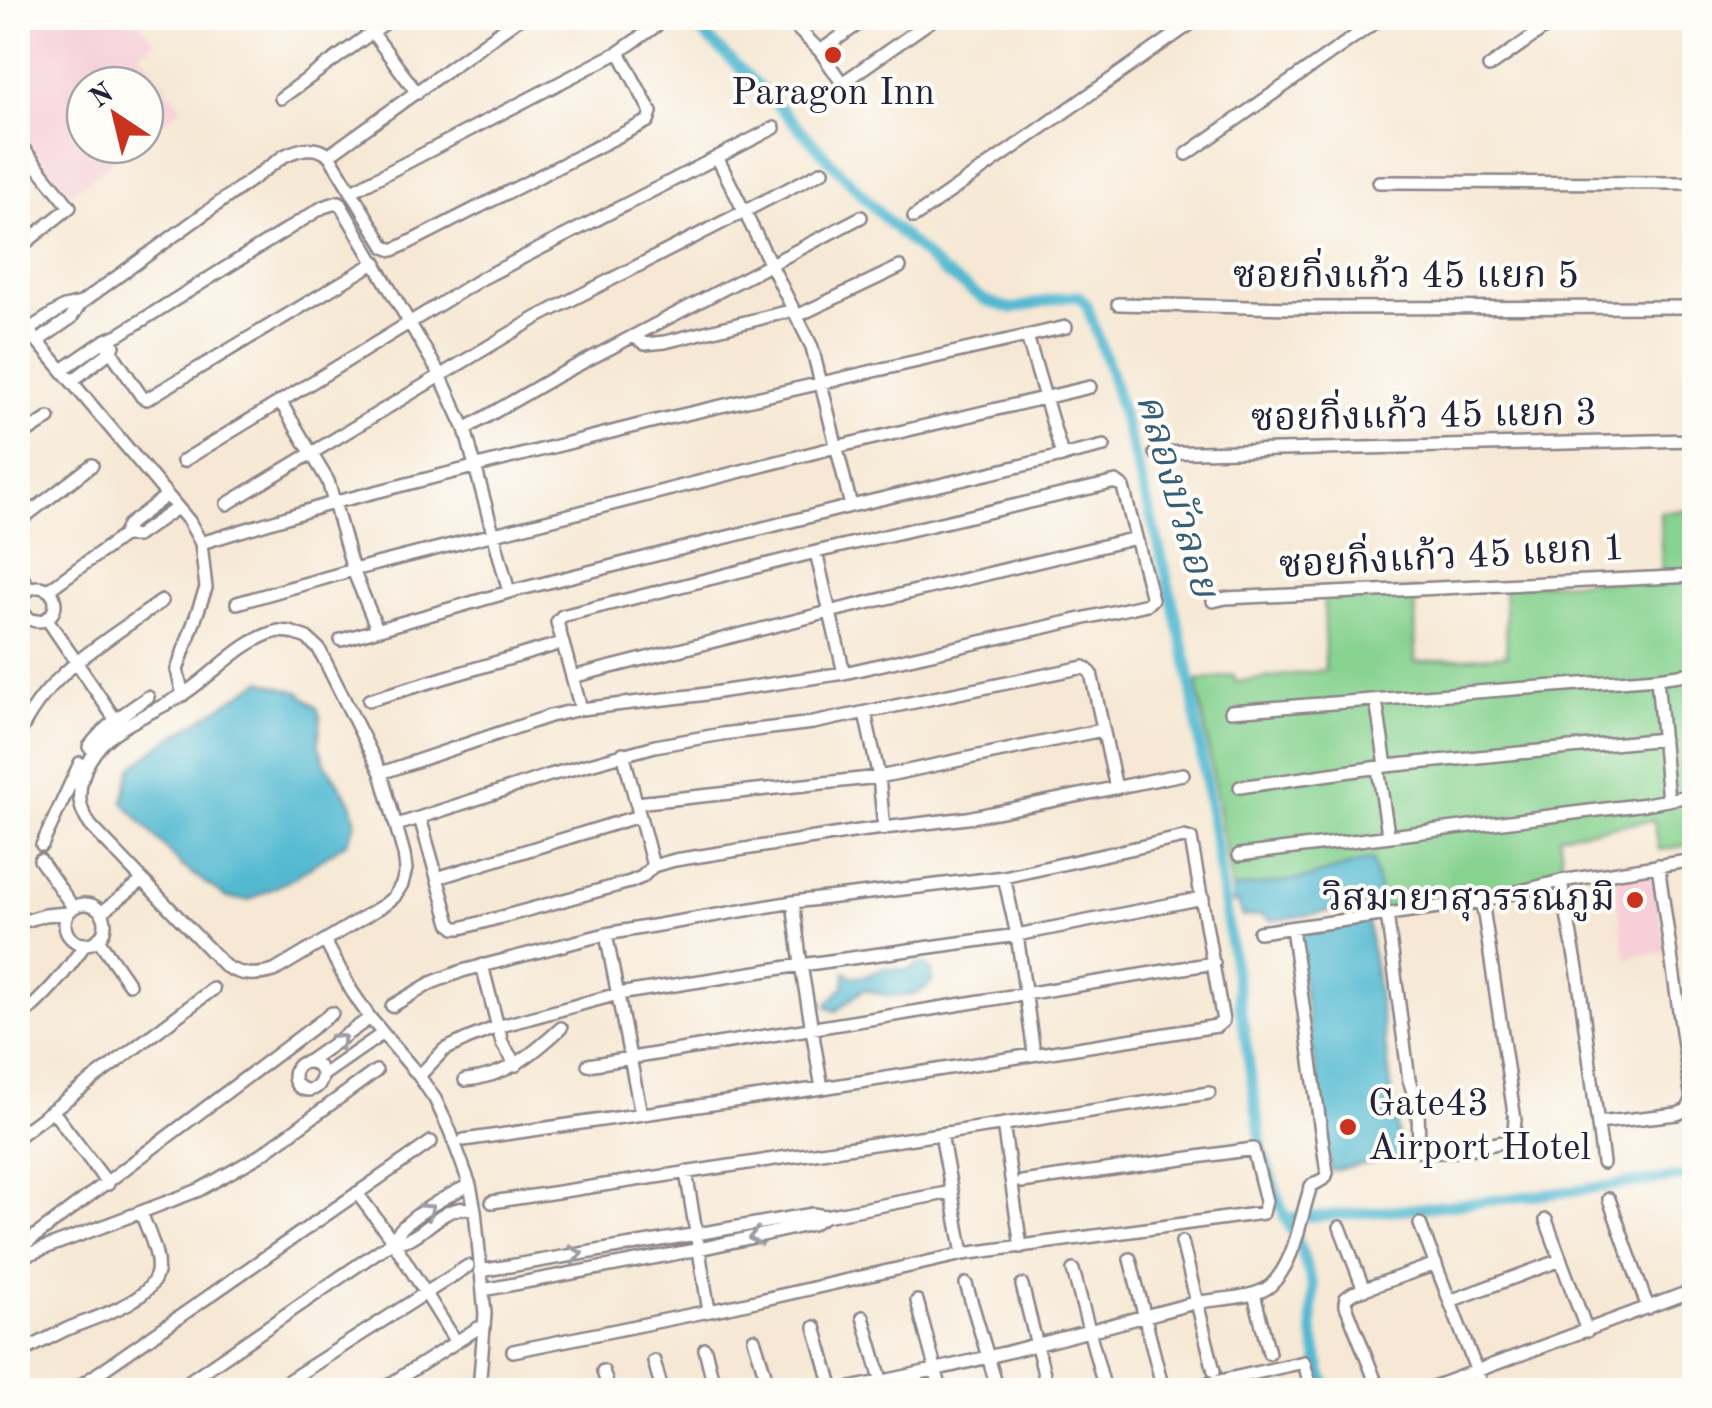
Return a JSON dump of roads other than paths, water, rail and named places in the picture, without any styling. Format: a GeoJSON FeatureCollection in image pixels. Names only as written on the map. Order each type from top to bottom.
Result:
{"type":"FeatureCollection","features":[{"type":"Feature","properties":{"kind":"street"},"geometry":{"type":"LineString","coordinates":[[280,98],[392,18]]}},
{"type":"Feature","properties":{"kind":"street"},"geometry":{"type":"LineString","coordinates":[[329,155],[520,18]]}},
{"type":"Feature","properties":{"kind":"street"},"geometry":{"type":"LineString","coordinates":[[352,191],[619,52],[656,26],[656,18]]}},
{"type":"Feature","properties":{"kind":"street"},"geometry":{"type":"LineString","coordinates":[[787,18],[820,50],[842,82],[935,18]]}},
{"type":"Feature","properties":{"kind":"street"},"geometry":{"type":"LineString","coordinates":[[820,50],[866,18]]}},
{"type":"Feature","properties":{"kind":"street"},"geometry":{"type":"LineString","coordinates":[[914,217],[1199,18]]}},
{"type":"Feature","properties":{"kind":"street"},"geometry":{"type":"LineString","coordinates":[[1187,154],[1381,18]]}},
{"type":"Feature","properties":{"kind":"street"},"geometry":{"type":"LineString","coordinates":[[1489,67],[1559,18]]}},
{"type":"Feature","properties":{"kind":"street"},"geometry":{"type":"LineString","coordinates":[[372,32],[417,93]]}},
{"type":"Feature","properties":{"kind":"street"},"geometry":{"type":"LineString","coordinates":[[26,330],[71,318],[81,303],[284,156],[304,148],[329,155],[385,247],[397,248],[648,121],[651,112],[619,52]]}},
{"type":"Feature","properties":{"kind":"street"},"geometry":{"type":"LineString","coordinates":[[183,461],[481,279],[774,128]]}},
{"type":"Feature","properties":{"kind":"street"},"geometry":{"type":"LineString","coordinates":[[18,250],[70,208],[20,149]]}},
{"type":"Feature","properties":{"kind":"street"},"geometry":{"type":"LineString","coordinates":[[717,158],[812,347],[851,506]]}},
{"type":"Feature","properties":{"kind":"street"},"geometry":{"type":"LineString","coordinates":[[226,504],[536,318],[824,171]]}},
{"type":"Feature","properties":{"kind":"street"},"geometry":{"type":"LineString","coordinates":[[1379,182],[1694,183]]}},
{"type":"Feature","properties":{"kind":"street"},"geometry":{"type":"LineString","coordinates":[[72,382],[120,334],[333,202],[342,204],[440,376],[465,429],[509,592]]}},
{"type":"Feature","properties":{"kind":"street"},"geometry":{"type":"LineString","coordinates":[[465,429],[530,390],[861,218]]}},
{"type":"Feature","properties":{"kind":"street"},"geometry":{"type":"LineString","coordinates":[[108,346],[142,397],[148,399],[376,262]]}},
{"type":"Feature","properties":{"kind":"street"},"geometry":{"type":"LineString","coordinates":[[633,336],[638,342],[651,344],[796,313],[900,267]]}},
{"type":"Feature","properties":{"kind":"street","name":"ซอยกิ่งแก้ว 45 แยก 5"},"geometry":{"type":"LineString","coordinates":[[1118,304],[1694,308]]}},
{"type":"Feature","properties":{"kind":"street"},"geometry":{"type":"LineString","coordinates":[[201,543],[336,502],[698,410],[1066,327]]}},
{"type":"Feature","properties":{"kind":"street"},"geometry":{"type":"LineString","coordinates":[[18,348],[26,330]]}},
{"type":"Feature","properties":{"kind":"street"},"geometry":{"type":"LineString","coordinates":[[26,330],[177,508],[201,543],[206,588],[177,670],[183,695]]}},
{"type":"Feature","properties":{"kind":"street"},"geometry":{"type":"LineString","coordinates":[[1028,336],[1062,455]]}},
{"type":"Feature","properties":{"kind":"street"},"geometry":{"type":"LineString","coordinates":[[62,370],[108,346]]}},
{"type":"Feature","properties":{"kind":"street"},"geometry":{"type":"LineString","coordinates":[[237,604],[354,570],[836,447],[1090,387]]}},
{"type":"Feature","properties":{"kind":"street"},"geometry":{"type":"LineString","coordinates":[[280,401],[328,480],[376,630]]}},
{"type":"Feature","properties":{"kind":"street"},"geometry":{"type":"LineString","coordinates":[[18,438],[50,418]]}},
{"type":"Feature","properties":{"kind":"street","name":"ซอยกิ่งแก้ว 45 แยก 3"},"geometry":{"type":"LineString","coordinates":[[1155,453],[1694,440]]}},
{"type":"Feature","properties":{"kind":"street"},"geometry":{"type":"LineString","coordinates":[[341,640],[509,592],[1104,446]]}},
{"type":"Feature","properties":{"kind":"street"},"geometry":{"type":"LineString","coordinates":[[18,522],[92,465]]}},
{"type":"Feature","properties":{"kind":"street"},"geometry":{"type":"LineString","coordinates":[[381,773],[550,716],[844,673],[1147,604],[1152,598],[1123,487],[1116,482],[562,616],[557,622],[582,709]]}},
{"type":"Feature","properties":{"kind":"street"},"geometry":{"type":"LineString","coordinates":[[48,590],[123,536],[128,525],[166,496]]}},
{"type":"Feature","properties":{"kind":"street"},"geometry":{"type":"LineString","coordinates":[[123,536],[137,536],[177,508]]}},
{"type":"Feature","properties":{"kind":"street"},"geometry":{"type":"LineString","coordinates":[[572,677],[1136,538]]}},
{"type":"Feature","properties":{"kind":"street"},"geometry":{"type":"LineString","coordinates":[[816,552],[844,673]]}},
{"type":"Feature","properties":{"kind":"street"},"geometry":{"type":"LineString","coordinates":[[18,570],[29,589]]}},
{"type":"Feature","properties":{"kind":"street","name":"ซอยกิ่งแก้ว 45 แยก 1"},"geometry":{"type":"LineString","coordinates":[[1213,600],[1694,576]]}},
{"type":"Feature","properties":{"kind":"street"},"geometry":{"type":"LineString","coordinates":[[39,586],[48,590],[55,601],[55,608],[46,619],[34,621],[20,615],[22,597],[29,589],[39,586]]}},
{"type":"Feature","properties":{"kind":"street"},"geometry":{"type":"LineString","coordinates":[[18,737],[40,696],[59,676],[162,600]]}},
{"type":"Feature","properties":{"kind":"street"},"geometry":{"type":"LineString","coordinates":[[46,619],[115,719]]}},
{"type":"Feature","properties":{"kind":"street"},"geometry":{"type":"LineString","coordinates":[[267,634],[300,634],[314,642],[381,773],[406,869],[394,897],[274,971],[259,975],[234,972],[225,966],[83,816],[79,803],[80,786],[91,756],[106,738],[183,695],[267,634]]}},
{"type":"Feature","properties":{"kind":"street"},"geometry":{"type":"LineString","coordinates":[[370,700],[562,642]]}},
{"type":"Feature","properties":{"kind":"street"},"geometry":{"type":"LineString","coordinates":[[396,826],[623,753],[689,739],[813,723],[1084,667],[1092,673],[1116,788]]}},
{"type":"Feature","properties":{"kind":"street"},"geometry":{"type":"LineString","coordinates":[[1231,711],[1694,673]]}},
{"type":"Feature","properties":{"kind":"street"},"geometry":{"type":"LineString","coordinates":[[1657,678],[1668,800]]}},
{"type":"Feature","properties":{"kind":"street"},"geometry":{"type":"LineString","coordinates":[[42,845],[87,748],[99,732],[148,697]]}},
{"type":"Feature","properties":{"kind":"street"},"geometry":{"type":"LineString","coordinates":[[1376,700],[1387,827]]}},
{"type":"Feature","properties":{"kind":"street"},"geometry":{"type":"LineString","coordinates":[[866,713],[879,777],[884,829]]}},
{"type":"Feature","properties":{"kind":"street"},"geometry":{"type":"LineString","coordinates":[[436,878],[637,809],[879,777],[1102,730]]}},
{"type":"Feature","properties":{"kind":"street"},"geometry":{"type":"LineString","coordinates":[[1240,787],[1382,767],[1663,739]]}},
{"type":"Feature","properties":{"kind":"street"},"geometry":{"type":"LineString","coordinates":[[623,753],[652,866]]}},
{"type":"Feature","properties":{"kind":"street"},"geometry":{"type":"LineString","coordinates":[[420,818],[450,923],[461,928],[630,882],[652,866],[675,860],[967,818],[1183,774]]}},
{"type":"Feature","properties":{"kind":"street"},"geometry":{"type":"LineString","coordinates":[[1239,856],[1694,795]]}},
{"type":"Feature","properties":{"kind":"street"},"geometry":{"type":"LineString","coordinates":[[392,1006],[432,983],[482,965],[606,934],[793,902],[1004,876],[1189,837],[1192,841],[1222,1024],[464,1140]]}},
{"type":"Feature","properties":{"kind":"street"},"geometry":{"type":"LineString","coordinates":[[40,860],[70,910]]}},
{"type":"Feature","properties":{"kind":"street"},"geometry":{"type":"LineString","coordinates":[[1259,932],[1482,900],[1561,881],[1694,860]]}},
{"type":"Feature","properties":{"kind":"street"},"geometry":{"type":"LineString","coordinates":[[1598,1123],[1691,1114],[1658,866]]}},
{"type":"Feature","properties":{"kind":"street"},"geometry":{"type":"LineString","coordinates":[[1004,876],[1018,935],[1034,1053]]}},
{"type":"Feature","properties":{"kind":"street"},"geometry":{"type":"LineString","coordinates":[[102,912],[142,881]]}},
{"type":"Feature","properties":{"kind":"street"},"geometry":{"type":"LineString","coordinates":[[1561,881],[1604,1163]]}},
{"type":"Feature","properties":{"kind":"street"},"geometry":{"type":"LineString","coordinates":[[419,1076],[444,1050],[497,1028],[618,994],[800,964],[1018,935],[1202,898]]}},
{"type":"Feature","properties":{"kind":"street"},"geometry":{"type":"LineString","coordinates":[[1387,914],[1409,1080],[1418,1107],[1420,1151],[1452,1151],[1513,1140],[1515,1120],[1482,900]]}},
{"type":"Feature","properties":{"kind":"street"},"geometry":{"type":"LineString","coordinates":[[793,902],[822,1088]]}},
{"type":"Feature","properties":{"kind":"street"},"geometry":{"type":"LineString","coordinates":[[18,923],[85,903],[98,907],[106,923],[102,935],[85,944],[68,970],[18,1018]]}},
{"type":"Feature","properties":{"kind":"street"},"geometry":{"type":"LineString","coordinates":[[70,910],[65,920],[67,934],[85,944]]}},
{"type":"Feature","properties":{"kind":"street"},"geometry":{"type":"LineString","coordinates":[[815,1327],[836,1390],[883,1386],[1196,1302],[1266,1290],[1280,1276],[1309,1190],[1327,1173],[1292,928]]}},
{"type":"Feature","properties":{"kind":"street"},"geometry":{"type":"LineString","coordinates":[[606,934],[641,1114]]}},
{"type":"Feature","properties":{"kind":"street"},"geometry":{"type":"LineString","coordinates":[[98,939],[130,984]]}},
{"type":"Feature","properties":{"kind":"street"},"geometry":{"type":"LineString","coordinates":[[325,942],[370,1018],[435,1099],[470,1185],[476,1210],[474,1269],[483,1290],[485,1314],[479,1390]]}},
{"type":"Feature","properties":{"kind":"street"},"geometry":{"type":"LineString","coordinates":[[588,1065],[1214,962]]}},
{"type":"Feature","properties":{"kind":"street"},"geometry":{"type":"LineString","coordinates":[[482,965],[497,1028],[516,1065]]}},
{"type":"Feature","properties":{"kind":"street"},"geometry":{"type":"LineString","coordinates":[[18,1136],[213,989]]}},
{"type":"Feature","properties":{"kind":"street"},"geometry":{"type":"LineString","coordinates":[[18,1249],[332,1014]]}},
{"type":"Feature","properties":{"kind":"street"},"geometry":{"type":"LineString","coordinates":[[370,1018],[304,1063],[294,1075],[298,1085],[308,1090],[382,1034]]}},
{"type":"Feature","properties":{"kind":"street"},"geometry":{"type":"LineString","coordinates":[[465,1080],[495,1075],[516,1065],[560,1028]]}},
{"type":"Feature","properties":{"kind":"street"},"geometry":{"type":"LineString","coordinates":[[288,1048],[304,1063],[318,1066],[331,1104]]}},
{"type":"Feature","properties":{"kind":"street"},"geometry":{"type":"LineString","coordinates":[[18,1258],[227,1176],[376,1071]]}},
{"type":"Feature","properties":{"kind":"street"},"geometry":{"type":"LineString","coordinates":[[492,1202],[1208,1093]]}},
{"type":"Feature","properties":{"kind":"street"},"geometry":{"type":"LineString","coordinates":[[52,1110],[108,1184]]}},
{"type":"Feature","properties":{"kind":"street"},"geometry":{"type":"LineString","coordinates":[[1003,1124],[1021,1246]]}},
{"type":"Feature","properties":{"kind":"street"},"geometry":{"type":"LineString","coordinates":[[941,1134],[963,1254]]}},
{"type":"Feature","properties":{"kind":"street"},"geometry":{"type":"LineString","coordinates":[[74,1390],[431,1142]]}},
{"type":"Feature","properties":{"kind":"street"},"geometry":{"type":"LineString","coordinates":[[513,1350],[963,1254],[1263,1213],[1266,1201],[1252,1149],[1022,1182]]}},
{"type":"Feature","properties":{"kind":"street"},"geometry":{"type":"LineString","coordinates":[[686,1172],[710,1310]]}},
{"type":"Feature","properties":{"kind":"street"},"geometry":{"type":"LineString","coordinates":[[176,1390],[393,1241],[396,1231],[470,1185]]}},
{"type":"Feature","properties":{"kind":"street"},"geometry":{"type":"LineString","coordinates":[[358,1192],[456,1342]]}},
{"type":"Feature","properties":{"kind":"street"},"geometry":{"type":"LineString","coordinates":[[274,1390],[425,1292],[474,1269],[813,1214],[825,1216],[952,1192]]}},
{"type":"Feature","properties":{"kind":"street"},"geometry":{"type":"LineString","coordinates":[[1609,1199],[1648,1308]]}},
{"type":"Feature","properties":{"kind":"street"},"geometry":{"type":"LineString","coordinates":[[79,1204],[75,1211],[77,1222],[95,1228]]}},
{"type":"Feature","properties":{"kind":"street"},"geometry":{"type":"LineString","coordinates":[[393,1241],[404,1242],[460,1208],[476,1210]]}},
{"type":"Feature","properties":{"kind":"street"},"geometry":{"type":"LineString","coordinates":[[18,1354],[118,1308],[147,1290],[155,1279],[157,1261],[141,1212]]}},
{"type":"Feature","properties":{"kind":"street"},"geometry":{"type":"LineString","coordinates":[[483,1290],[700,1249],[812,1224],[825,1216]]}},
{"type":"Feature","properties":{"kind":"street"},"geometry":{"type":"LineString","coordinates":[[1546,1220],[1587,1331]]}},
{"type":"Feature","properties":{"kind":"street"},"geometry":{"type":"LineString","coordinates":[[1420,1224],[1484,1390]]}},
{"type":"Feature","properties":{"kind":"street"},"geometry":{"type":"LineString","coordinates":[[1340,1226],[1364,1290]]}},
{"type":"Feature","properties":{"kind":"street"},"geometry":{"type":"LineString","coordinates":[[1182,1242],[1214,1371]]}},
{"type":"Feature","properties":{"kind":"street"},"geometry":{"type":"LineString","coordinates":[[1130,1259],[1162,1385]]}},
{"type":"Feature","properties":{"kind":"street"},"geometry":{"type":"LineString","coordinates":[[1450,1301],[1561,1260]]}},
{"type":"Feature","properties":{"kind":"street"},"geometry":{"type":"LineString","coordinates":[[1379,1390],[1345,1303],[1348,1295],[1436,1264]]}},
{"type":"Feature","properties":{"kind":"street"},"geometry":{"type":"LineString","coordinates":[[1073,1270],[1105,1390]]}},
{"type":"Feature","properties":{"kind":"street"},"geometry":{"type":"LineString","coordinates":[[966,1284],[998,1390]]}},
{"type":"Feature","properties":{"kind":"street"},"geometry":{"type":"LineString","coordinates":[[1022,1285],[1048,1390]]}},
{"type":"Feature","properties":{"kind":"street"},"geometry":{"type":"LineString","coordinates":[[1424,1390],[1694,1290]]}},
{"type":"Feature","properties":{"kind":"street"},"geometry":{"type":"LineString","coordinates":[[1254,1294],[1269,1353]]}},
{"type":"Feature","properties":{"kind":"street"},"geometry":{"type":"LineString","coordinates":[[917,1301],[941,1390]]}},
{"type":"Feature","properties":{"kind":"street"},"geometry":{"type":"LineString","coordinates":[[864,1317],[883,1386]]}},
{"type":"Feature","properties":{"kind":"street"},"geometry":{"type":"LineString","coordinates":[[381,1390],[478,1328]]}},
{"type":"Feature","properties":{"kind":"street"},"geometry":{"type":"LineString","coordinates":[[754,1339],[770,1390]]}},
{"type":"Feature","properties":{"kind":"street"},"geometry":{"type":"LineString","coordinates":[[705,1349],[715,1390]]}},
{"type":"Feature","properties":{"kind":"street"},"geometry":{"type":"LineString","coordinates":[[654,1361],[662,1390]]}},
{"type":"Feature","properties":{"kind":"street"},"geometry":{"type":"LineString","coordinates":[[1180,1390],[1304,1362],[1311,1390]]}},
{"type":"Feature","properties":{"kind":"street"},"geometry":{"type":"LineString","coordinates":[[604,1371],[609,1390]]}},
{"type":"Feature","properties":{"kind":"street"},"geometry":{"type":"LineString","coordinates":[[98,1373],[111,1390]]}},
{"type":"Feature","properties":{"kind":"street"},"geometry":{"type":"LineString","coordinates":[[1685,1390],[1694,1387]]}},
{"type":"Feature","properties":{"kind":"water"},"geometry":{"type":"Polygon","coordinates":[[[261,681],[299,692],[317,708],[321,719],[318,743],[326,765],[351,802],[356,822],[347,842],[292,879],[249,900],[227,898],[181,865],[123,802],[131,769],[159,746],[261,681]]]}},
{"type":"Feature","properties":{"kind":"water"},"geometry":{"type":"Polygon","coordinates":[[[1372,859],[1382,903],[1271,921],[1261,915],[1242,917],[1238,903],[1233,903],[1232,889],[1308,878],[1372,859]]]}},
{"type":"Feature","properties":{"kind":"water"},"geometry":{"type":"Polygon","coordinates":[[[1368,922],[1401,1157],[1331,1171],[1295,932],[1368,922]]]}},
{"type":"Feature","properties":{"kind":"water"},"geometry":{"type":"Polygon","coordinates":[[[926,964],[933,979],[919,992],[891,996],[864,989],[836,1011],[828,1008],[827,1004],[844,986],[845,972],[865,976],[885,968],[909,970],[926,964]]]}},
{"type":"Feature","properties":{"kind":"waterway","name":"คลองบัวลอย"},"geometry":{"type":"LineString","coordinates":[[686,18],[761,88],[890,224],[942,271],[986,301],[1012,309],[1079,296],[1087,306],[1110,371],[1187,661],[1263,1154],[1313,1286],[1312,1329],[1329,1390]]}},
{"type":"Feature","properties":{"kind":"waterway"},"geometry":{"type":"LineString","coordinates":[[1285,1218],[1439,1206],[1694,1175]]}},
{"type":"Feature","properties":{"kind":"place","name":"Paragon Inn"},"geometry":{"type":"Point","coordinates":[833,55]}},
{"type":"Feature","properties":{"kind":"place","name":"วิสมายาสุวรรณภูมิ"},"geometry":{"type":"Point","coordinates":[1635,900]}},
{"type":"Feature","properties":{"kind":"place","name":"Gate43 Airport Hotel"},"geometry":{"type":"Point","coordinates":[1348,1127]}}]}
